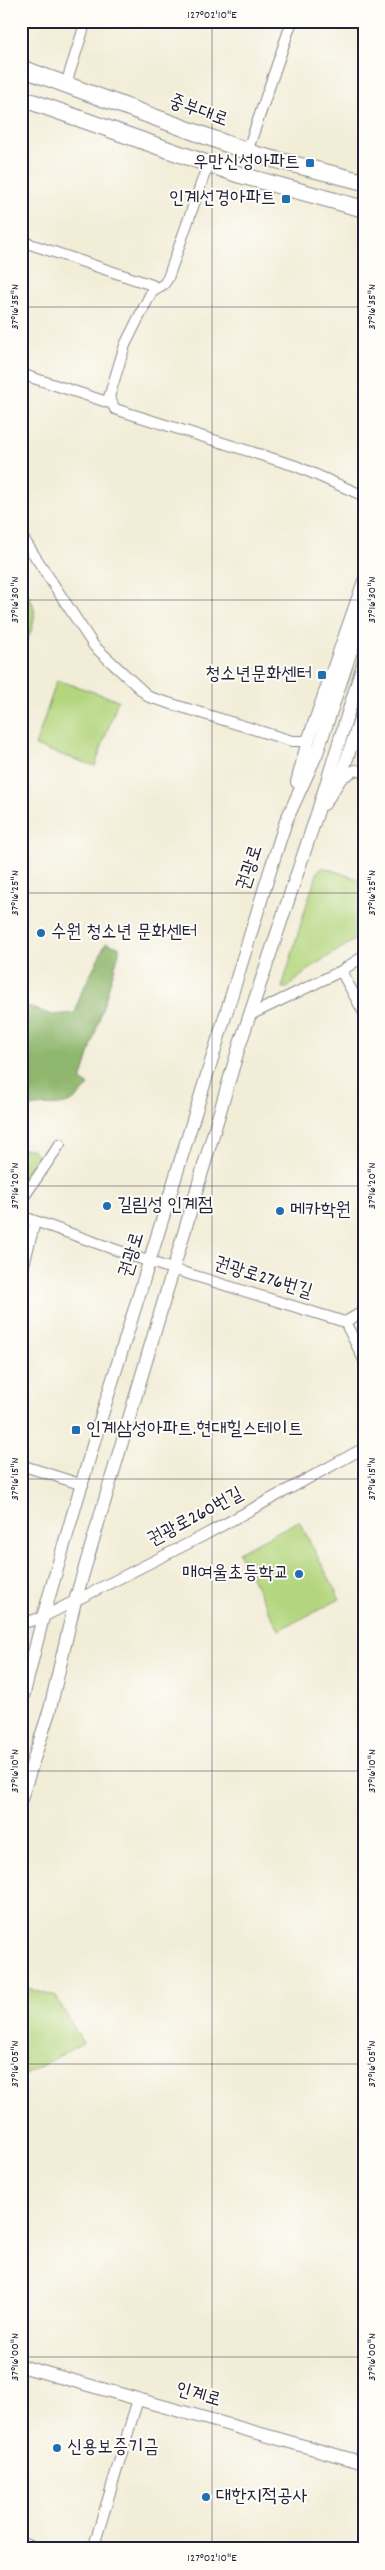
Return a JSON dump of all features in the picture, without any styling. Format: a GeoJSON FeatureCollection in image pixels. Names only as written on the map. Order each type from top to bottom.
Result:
{"type":"FeatureCollection","features":[{"type":"Feature","properties":{"kind":"main road","name":"중부대로"},"geometry":{"type":"LineString","coordinates":[[21,68],[247,152],[364,182]]}},
{"type":"Feature","properties":{"kind":"main road"},"geometry":{"type":"LineString","coordinates":[[21,98],[208,164],[364,209]]}},
{"type":"Feature","properties":{"kind":"street"},"geometry":{"type":"LineString","coordinates":[[66,84],[86,21]]}},
{"type":"Feature","properties":{"kind":"street"},"geometry":{"type":"LineString","coordinates":[[247,152],[292,21]]}},
{"type":"Feature","properties":{"kind":"street"},"geometry":{"type":"LineString","coordinates":[[152,291],[164,284],[168,278],[208,164]]}},
{"type":"Feature","properties":{"kind":"street"},"geometry":{"type":"LineString","coordinates":[[21,241],[152,285],[152,291],[125,345],[109,397],[110,403],[115,409],[296,466],[364,496]]}},
{"type":"Feature","properties":{"kind":"street"},"geometry":{"type":"LineString","coordinates":[[21,374],[110,403]]}},
{"type":"Feature","properties":{"kind":"street"},"geometry":{"type":"LineString","coordinates":[[21,535],[94,646],[149,697],[292,741],[308,742]]}},
{"type":"Feature","properties":{"kind":"street","name":"권광로"},"geometry":{"type":"LineString","coordinates":[[21,1704],[43,1617],[83,1485],[100,1421],[288,819],[308,742],[364,581]]}},
{"type":"Feature","properties":{"kind":"street","name":"권광로"},"geometry":{"type":"LineString","coordinates":[[288,819],[317,753],[364,612]]}},
{"type":"Feature","properties":{"kind":"street"},"geometry":{"type":"LineString","coordinates":[[21,1799],[50,1709],[75,1601],[250,1015],[316,817],[347,709],[364,661]]}},
{"type":"Feature","properties":{"kind":"street"},"geometry":{"type":"LineString","coordinates":[[316,817],[340,779],[364,708]]}},
{"type":"Feature","properties":{"kind":"street"},"geometry":{"type":"LineString","coordinates":[[340,779],[355,770],[364,772]]}},
{"type":"Feature","properties":{"kind":"street"},"geometry":{"type":"LineString","coordinates":[[250,1015],[341,971],[364,956]]}},
{"type":"Feature","properties":{"kind":"street"},"geometry":{"type":"LineString","coordinates":[[341,971],[364,1014]]}},
{"type":"Feature","properties":{"kind":"street"},"geometry":{"type":"LineString","coordinates":[[21,1201],[60,1144]]}},
{"type":"Feature","properties":{"kind":"street","name":"권광로276번길"},"geometry":{"type":"LineString","coordinates":[[21,1216],[174,1270],[345,1322]]}},
{"type":"Feature","properties":{"kind":"street"},"geometry":{"type":"LineString","coordinates":[[21,1276],[35,1222]]}},
{"type":"Feature","properties":{"kind":"street"},"geometry":{"type":"LineString","coordinates":[[364,1311],[345,1322],[364,1360]]}},
{"type":"Feature","properties":{"kind":"street","name":"권광로260번길"},"geometry":{"type":"LineString","coordinates":[[21,1624],[43,1617],[75,1601],[201,1536],[364,1448]]}},
{"type":"Feature","properties":{"kind":"street"},"geometry":{"type":"LineString","coordinates":[[21,1465],[83,1485]]}},
{"type":"Feature","properties":{"kind":"street","name":"인계로"},"geometry":{"type":"LineString","coordinates":[[21,2366],[364,2463]]}},
{"type":"Feature","properties":{"kind":"street"},"geometry":{"type":"LineString","coordinates":[[93,2549],[138,2399]]}},
{"type":"Feature","properties":{"kind":"street"},"geometry":{"type":"LineString","coordinates":[[21,2543],[41,2549]]}},
{"type":"Feature","properties":{"kind":"green space"},"geometry":{"type":"Polygon","coordinates":[[[21,194],[32,236],[21,266],[21,194]]]}},
{"type":"Feature","properties":{"kind":"green space"},"geometry":{"type":"Polygon","coordinates":[[[21,588],[29,596],[33,604],[34,620],[21,656],[21,588]]]}},
{"type":"Feature","properties":{"kind":"green space"},"geometry":{"type":"Polygon","coordinates":[[[57,680],[118,700],[95,766],[35,746],[57,680]]]}},
{"type":"Feature","properties":{"kind":"green space"},"geometry":{"type":"Polygon","coordinates":[[[323,867],[364,881],[364,934],[313,966],[287,988],[282,988],[307,903],[318,871],[323,867]]]}},
{"type":"Feature","properties":{"kind":"green space"},"geometry":{"type":"Polygon","coordinates":[[[106,943],[119,947],[119,953],[81,1081],[89,1085],[80,1095],[64,1104],[21,1110],[21,1004],[52,1015],[75,1013],[81,993],[106,943]]]}},
{"type":"Feature","properties":{"kind":"green space"},"geometry":{"type":"Polygon","coordinates":[[[21,1149],[33,1149],[37,1156],[21,1179],[21,1149]]]}},
{"type":"Feature","properties":{"kind":"green space"},"geometry":{"type":"Polygon","coordinates":[[[299,1521],[340,1599],[279,1630],[238,1552],[299,1521]]]}},
{"type":"Feature","properties":{"kind":"green space"},"geometry":{"type":"Polygon","coordinates":[[[21,1986],[56,1997],[83,2043],[21,2077],[21,1986]]]}},
{"type":"Feature","properties":{"kind":"place","name":"우만신성아파트"},"geometry":{"type":"Point","coordinates":[310,163]}},
{"type":"Feature","properties":{"kind":"place","name":"인계선경아파트"},"geometry":{"type":"Point","coordinates":[286,199]}},
{"type":"Feature","properties":{"kind":"place","name":"청소년문화센터"},"geometry":{"type":"Point","coordinates":[322,675]}},
{"type":"Feature","properties":{"kind":"place","name":"수원 청소년 문화센터"},"geometry":{"type":"Point","coordinates":[41,933]}},
{"type":"Feature","properties":{"kind":"place","name":"길림성 인계점"},"geometry":{"type":"Point","coordinates":[107,1206]}},
{"type":"Feature","properties":{"kind":"place","name":"메카학원"},"geometry":{"type":"Point","coordinates":[280,1211]}},
{"type":"Feature","properties":{"kind":"place","name":"인계삼성아파트.현대힐스테이트"},"geometry":{"type":"Point","coordinates":[76,1430]}},
{"type":"Feature","properties":{"kind":"place","name":"매여울초등학교"},"geometry":{"type":"Point","coordinates":[299,1574]}},
{"type":"Feature","properties":{"kind":"place","name":"신용보증기금"},"geometry":{"type":"Point","coordinates":[57,2448]}},
{"type":"Feature","properties":{"kind":"place","name":"대한지적공사"},"geometry":{"type":"Point","coordinates":[206,2497]}}]}
